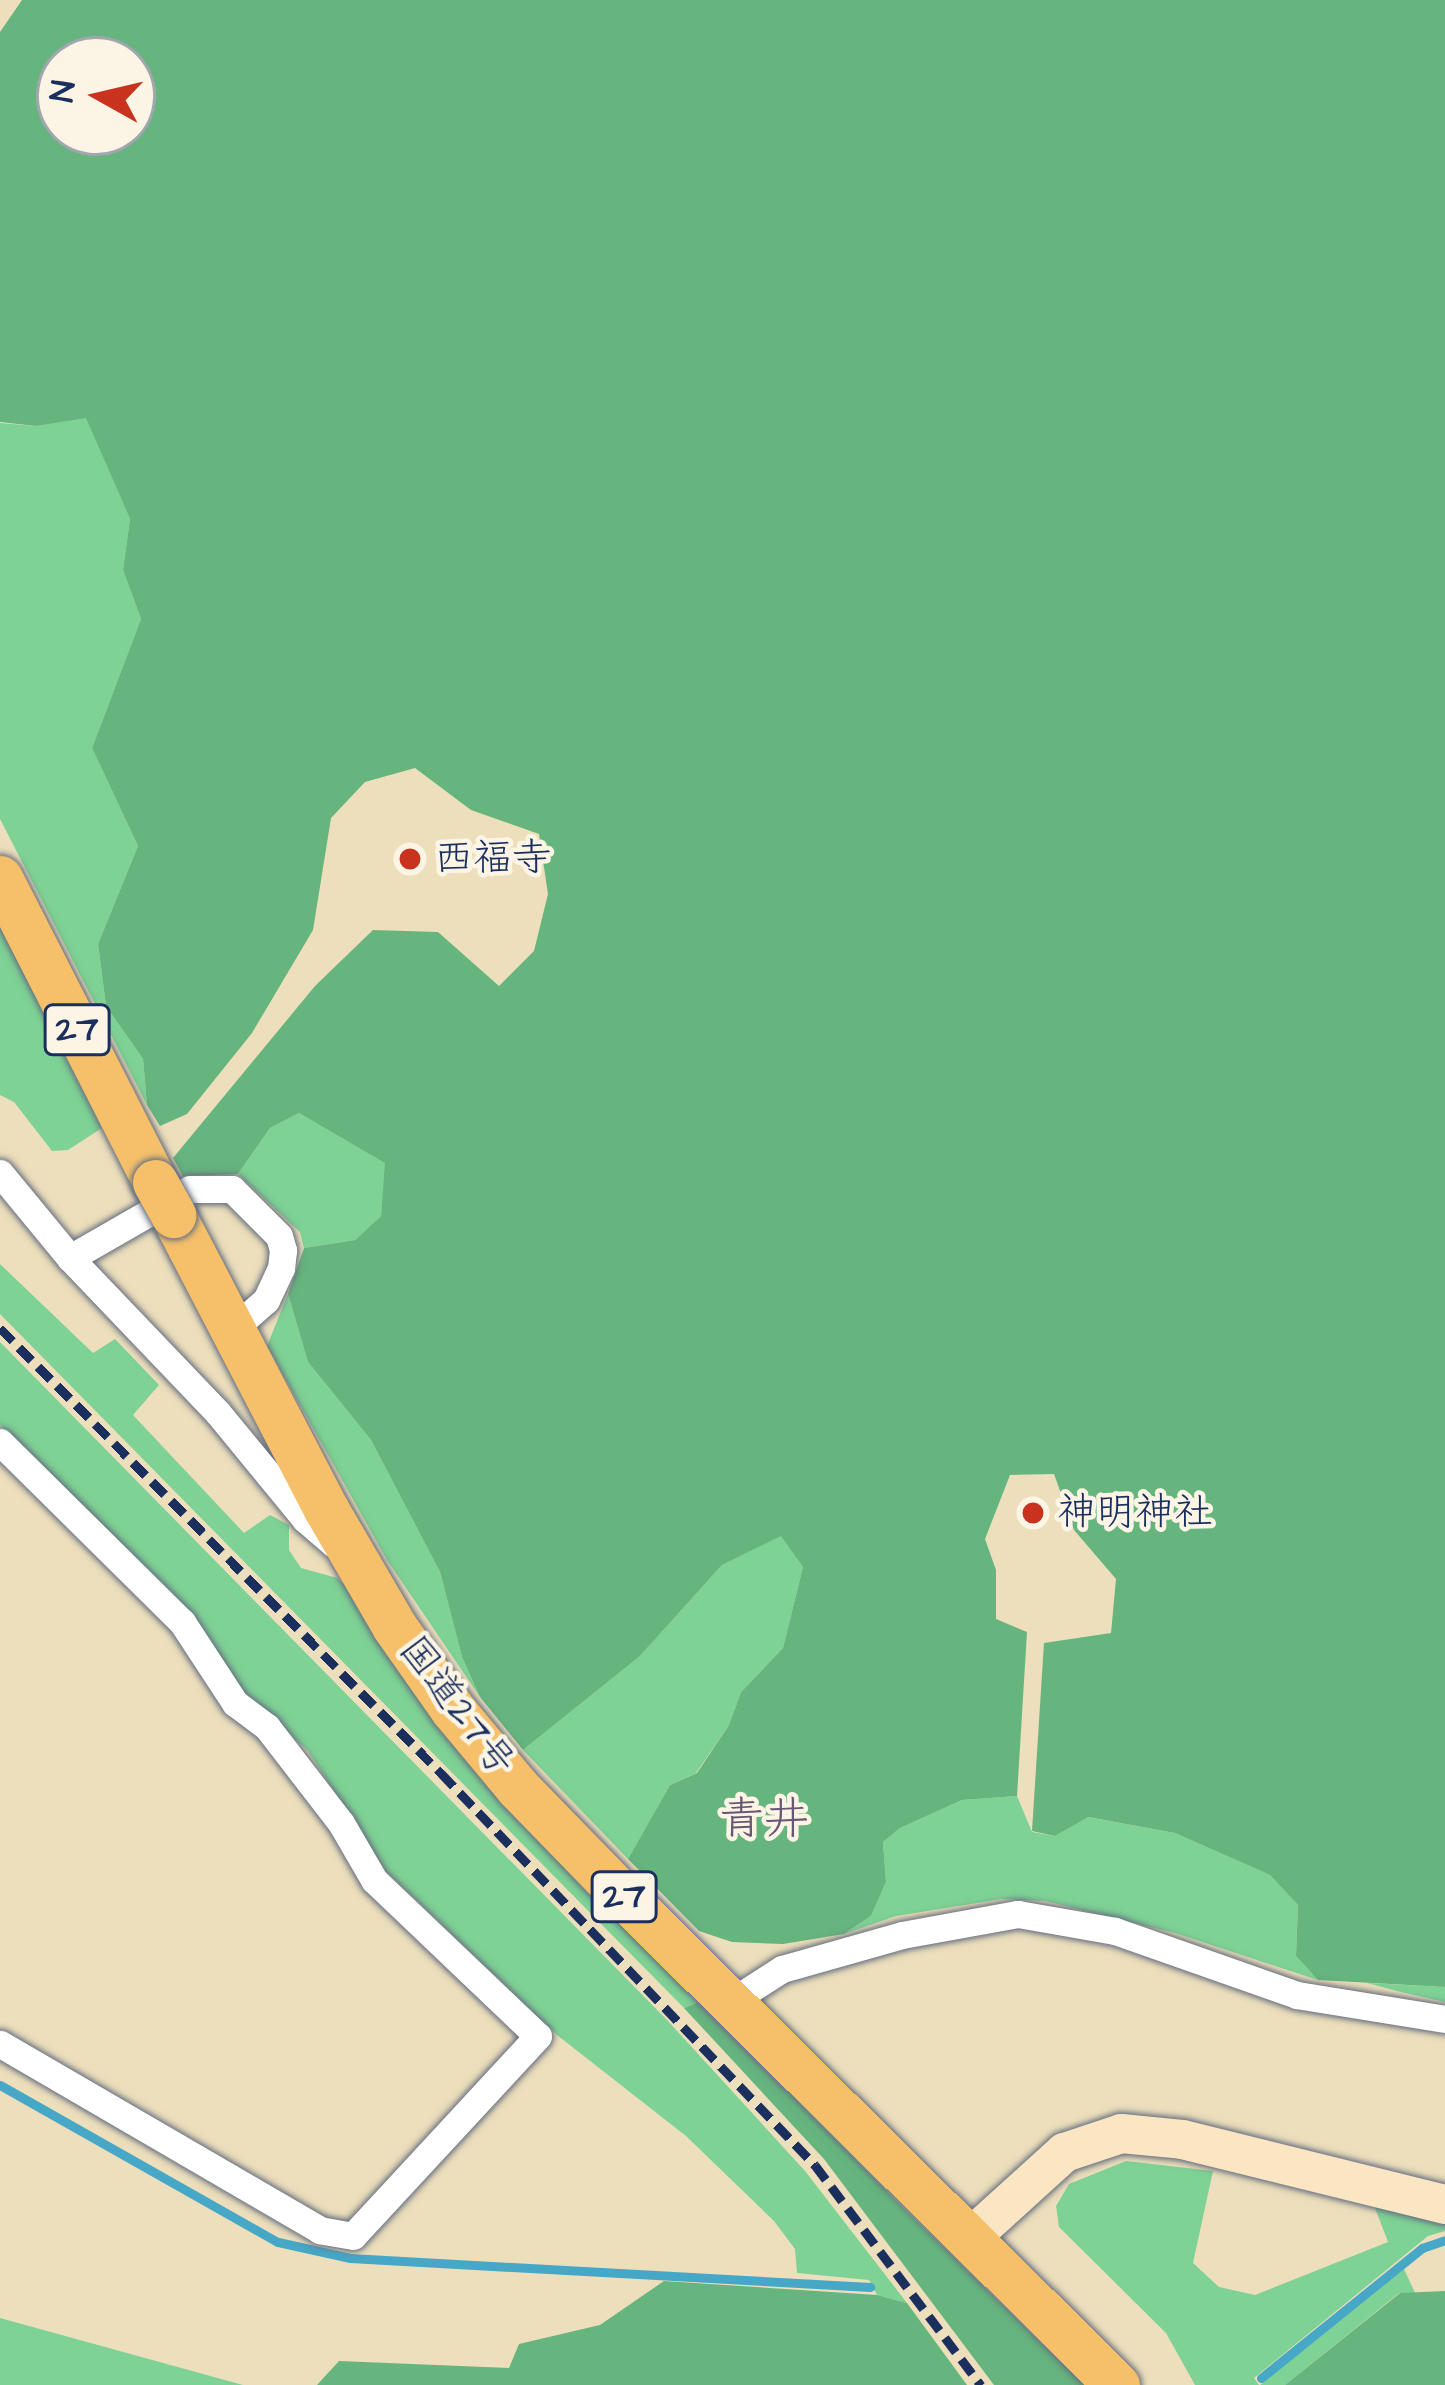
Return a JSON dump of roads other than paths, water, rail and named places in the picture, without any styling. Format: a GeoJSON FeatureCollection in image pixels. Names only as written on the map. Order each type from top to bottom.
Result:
{"type":"FeatureCollection","features":[{"type":"Feature","properties":{"kind":"highway","name":"国道27号"},"geometry":{"type":"LineString","coordinates":[[0,878],[232,1330],[356,1562],[423,1670],[518,1788],[1117,2385]]}},
{"type":"Feature","properties":{"kind":"main road"},"geometry":{"type":"LineString","coordinates":[[968,2239],[1052,2160],[1079,2144],[1121,2133],[1182,2139],[1445,2204]]}},
{"type":"Feature","properties":{"kind":"street"},"geometry":{"type":"LineString","coordinates":[[0,1173],[70,1258],[218,1413],[304,1519],[356,1562]]}},
{"type":"Feature","properties":{"kind":"street"},"geometry":{"type":"LineString","coordinates":[[70,1258],[190,1190],[232,1190],[279,1236],[283,1250],[281,1268],[266,1300],[232,1330]]}},
{"type":"Feature","properties":{"kind":"street"},"geometry":{"type":"LineString","coordinates":[[0,1442],[182,1622],[235,1703],[267,1727],[341,1822],[374,1880],[538,2036],[352,2236],[320,2230],[0,2044]]}},
{"type":"Feature","properties":{"kind":"street"},"geometry":{"type":"LineString","coordinates":[[730,2003],[782,1969],[902,1935],[1018,1914],[1115,1931],[1297,1995],[1445,2019]]}},
{"type":"Feature","properties":{"kind":"waterway"},"geometry":{"type":"LineString","coordinates":[[0,2085],[278,2242],[350,2258],[870,2287]]}},
{"type":"Feature","properties":{"kind":"waterway"},"geometry":{"type":"LineString","coordinates":[[1261,2378],[1422,2248],[1445,2240]]}},
{"type":"Feature","properties":{"kind":"railway"},"geometry":{"type":"LineString","coordinates":[[0,1328],[441,1773],[815,2165],[981,2385]]}},
{"type":"Feature","properties":{"kind":"place","name":"西福寺"},"geometry":{"type":"Point","coordinates":[410,859]}},
{"type":"Feature","properties":{"kind":"place","name":"神明神社"},"geometry":{"type":"Point","coordinates":[1033,1513]}},
{"type":"Feature","properties":{"kind":"district","name":"青井"},"geometry":{"type":"Point","coordinates":[764,1821]}}]}
